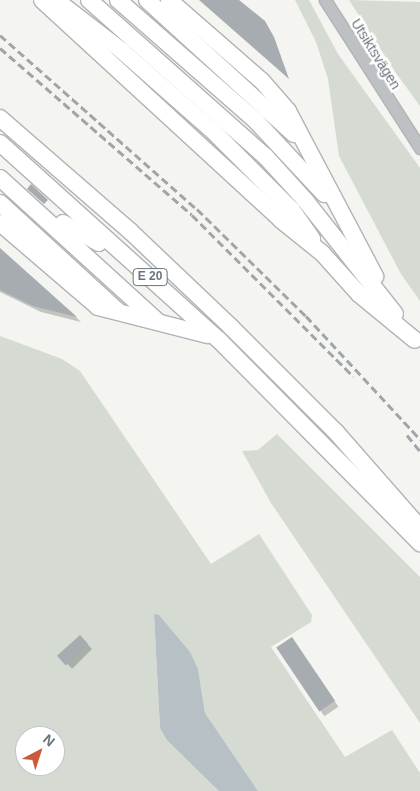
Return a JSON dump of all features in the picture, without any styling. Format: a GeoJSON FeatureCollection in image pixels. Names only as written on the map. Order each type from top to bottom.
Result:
{"type":"FeatureCollection","features":[{"type":"Feature","properties":{"kind":"highway"},"geometry":{"type":"LineString","coordinates":[[42,0],[281,220],[322,253]]}},
{"type":"Feature","properties":{"kind":"highway"},"geometry":{"type":"LineString","coordinates":[[48,0],[209,140],[322,253],[360,294],[417,343]]}},
{"type":"Feature","properties":{"kind":"highway"},"geometry":{"type":"LineString","coordinates":[[56,0],[121,50],[215,133],[292,210],[322,253]]}},
{"type":"Feature","properties":{"kind":"highway"},"geometry":{"type":"LineString","coordinates":[[65,0],[94,18],[153,65],[221,126],[336,240]]}},
{"type":"Feature","properties":{"kind":"highway"},"geometry":{"type":"LineString","coordinates":[[89,0],[244,135],[289,181],[417,343]]}},
{"type":"Feature","properties":{"kind":"highway"},"geometry":{"type":"LineString","coordinates":[[104,0],[271,149],[311,194],[336,240]]}},
{"type":"Feature","properties":{"kind":"highway"},"geometry":{"type":"LineString","coordinates":[[118,0],[256,121],[341,216]]}},
{"type":"Feature","properties":{"kind":"highway"},"geometry":{"type":"LineString","coordinates":[[132,0],[262,115],[325,182]]}},
{"type":"Feature","properties":{"kind":"highway"},"geometry":{"type":"LineString","coordinates":[[147,0],[257,98],[308,149]]}},
{"type":"Feature","properties":{"kind":"highway"},"geometry":{"type":"LineString","coordinates":[[170,0],[272,91],[288,111],[341,216],[417,343]]}},
{"type":"Feature","properties":{"kind":"highway","name":"E 20"},"geometry":{"type":"LineString","coordinates":[[0,107],[136,224],[231,327]]}},
{"type":"Feature","properties":{"kind":"highway","name":"E 20"},"geometry":{"type":"LineString","coordinates":[[0,118],[130,231],[231,327],[336,432],[420,528]]}},
{"type":"Feature","properties":{"kind":"highway","name":"E 20"},"geometry":{"type":"LineString","coordinates":[[0,130],[123,239],[231,327]]}},
{"type":"Feature","properties":{"kind":"highway","name":"E 20"},"geometry":{"type":"LineString","coordinates":[[0,143],[219,340],[420,543]]}},
{"type":"Feature","properties":{"kind":"highway","name":"E 20"},"geometry":{"type":"LineString","coordinates":[[0,155],[194,330]]}},
{"type":"Feature","properties":{"kind":"highway","name":"E 20"},"geometry":{"type":"LineString","coordinates":[[0,167],[157,321]]}},
{"type":"Feature","properties":{"kind":"highway","name":"E 20"},"geometry":{"type":"LineString","coordinates":[[0,178],[72,236],[99,243]]}},
{"type":"Feature","properties":{"kind":"highway","name":"E 20"},"geometry":{"type":"LineString","coordinates":[[0,190],[138,318]]}},
{"type":"Feature","properties":{"kind":"highway","name":"E 20"},"geometry":{"type":"LineString","coordinates":[[0,203],[121,314]]}},
{"type":"Feature","properties":{"kind":"highway","name":"E 20"},"geometry":{"type":"LineString","coordinates":[[0,223],[92,303],[121,314],[194,330],[219,340]]}},
{"type":"Feature","properties":{"kind":"street","name":"Utsiktsvägen"},"geometry":{"type":"LineString","coordinates":[[325,0],[420,148]]}},
{"type":"Feature","properties":{"kind":"shaded area"},"geometry":{"type":"Polygon","coordinates":[[[295,0],[309,0],[338,54],[420,168],[420,301],[401,274],[339,156],[328,79],[316,42],[295,0]]]}},
{"type":"Feature","properties":{"kind":"shaded area"},"geometry":{"type":"Polygon","coordinates":[[[349,0],[420,2],[420,106],[396,73],[349,0]]]}},
{"type":"Feature","properties":{"kind":"shaded area"},"geometry":{"type":"Polygon","coordinates":[[[0,336],[62,359],[80,371],[211,564],[259,534],[312,615],[311,622],[271,647],[345,757],[392,730],[420,773],[420,791],[258,791],[205,713],[198,669],[154,614],[160,728],[219,791],[0,791],[0,336]]]}},
{"type":"Feature","properties":{"kind":"shaded area"},"geometry":{"type":"Polygon","coordinates":[[[277,434],[420,577],[420,723],[271,503],[242,451],[258,450],[277,434]]]}},
{"type":"Feature","properties":{"kind":"shaded area"},"geometry":{"type":"Polygon","coordinates":[[[154,614],[159,615],[190,652],[198,669],[205,713],[258,791],[219,791],[167,740],[160,728],[154,614]]]}},
{"type":"Feature","properties":{"kind":"building"},"geometry":{"type":"Polygon","coordinates":[[[199,0],[239,0],[265,21],[274,37],[289,79],[199,0]]]}},
{"type":"Feature","properties":{"kind":"building"},"geometry":{"type":"Polygon","coordinates":[[[31,184],[48,200],[44,204],[27,189],[31,184]]]}},
{"type":"Feature","properties":{"kind":"building"},"geometry":{"type":"Polygon","coordinates":[[[0,248],[77,317],[33,306],[0,290],[0,248]]]}},
{"type":"Feature","properties":{"kind":"building"},"geometry":{"type":"Polygon","coordinates":[[[80,635],[89,645],[66,665],[57,656],[80,635]]]}},
{"type":"Feature","properties":{"kind":"building"},"geometry":{"type":"Polygon","coordinates":[[[292,637],[335,701],[319,711],[276,648],[292,637]]]}},
{"type":"Feature","properties":{"kind":"railway"},"geometry":{"type":"LineString","coordinates":[[0,35],[197,209],[306,316],[420,439]]}},
{"type":"Feature","properties":{"kind":"railway"},"geometry":{"type":"LineString","coordinates":[[0,48],[192,215],[353,376]]}},
{"type":"Feature","properties":{"kind":"railway"},"geometry":{"type":"LineString","coordinates":[[407,435],[420,451]]}}]}
